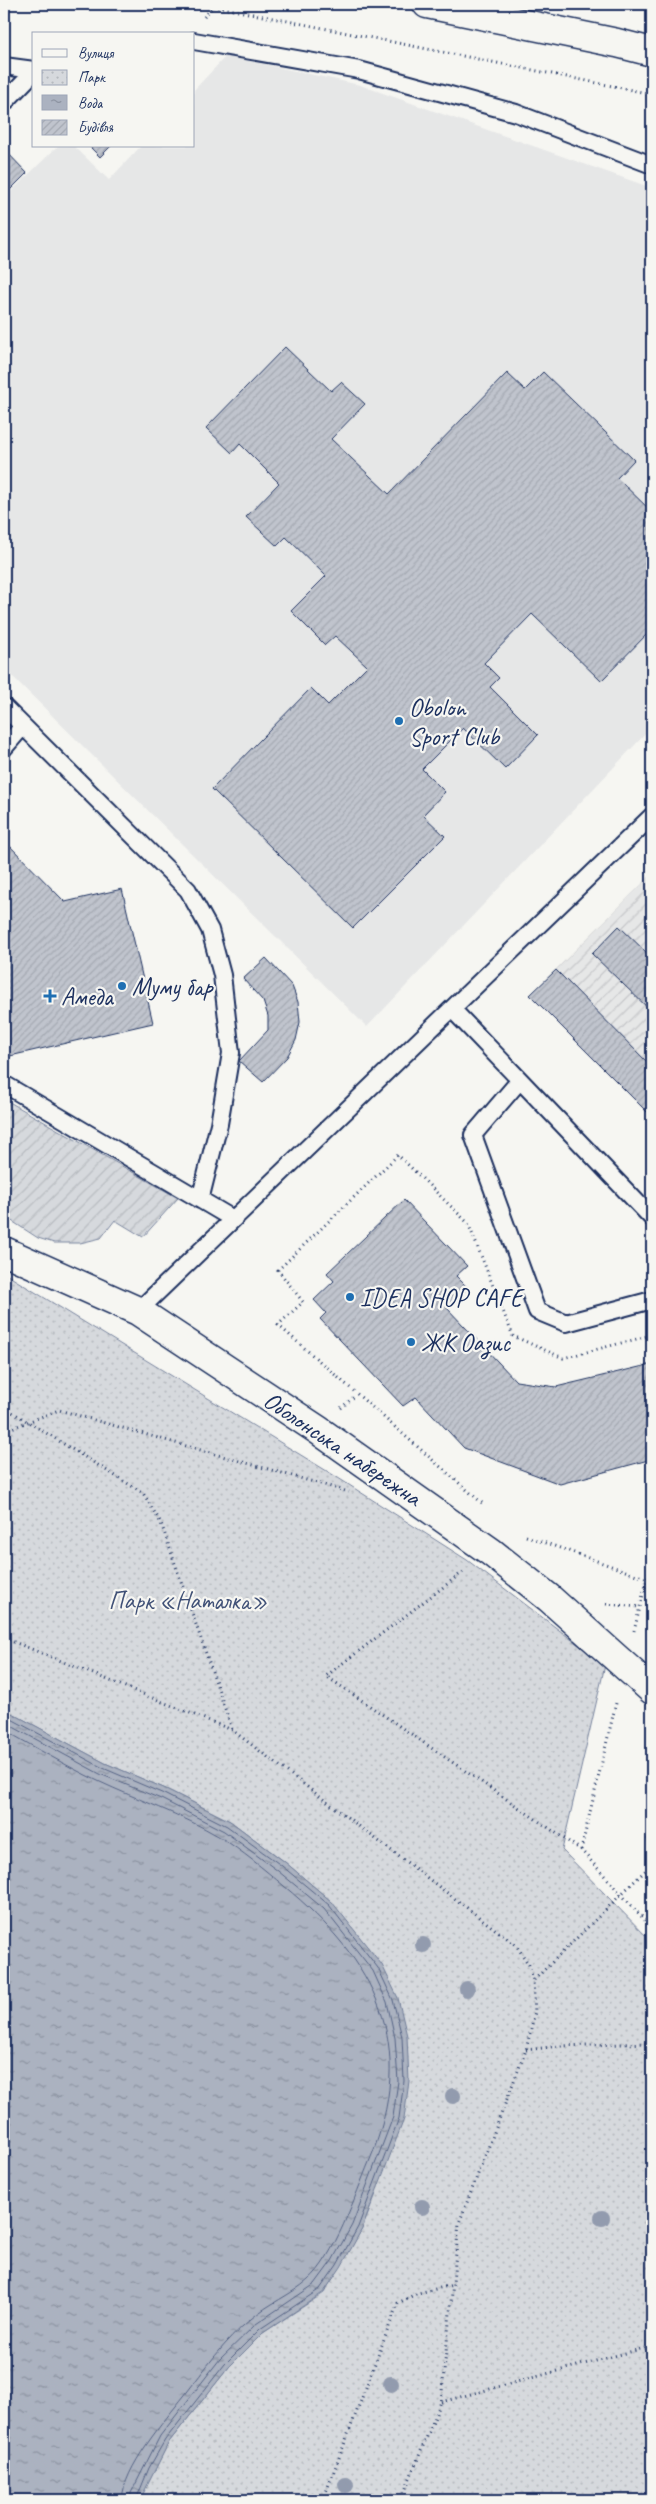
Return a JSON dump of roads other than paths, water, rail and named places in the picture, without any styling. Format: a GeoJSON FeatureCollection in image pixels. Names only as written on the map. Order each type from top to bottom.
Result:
{"type":"FeatureCollection","features":[{"type":"Feature","properties":{"kind":"street"},"geometry":{"type":"LineString","coordinates":[[427,4],[652,52]]}},
{"type":"Feature","properties":{"kind":"street","name":"Оболонська набережна"},"geometry":{"type":"LineString","coordinates":[[4,1252],[138,1311],[318,1430],[491,1552],[549,1598],[652,1690]]}},
{"type":"Feature","properties":{"kind":"lane"},"geometry":{"type":"LineString","coordinates":[[195,41],[359,70],[516,113],[652,165]]}},
{"type":"Feature","properties":{"kind":"lane"},"geometry":{"type":"LineString","coordinates":[[4,66],[32,71]]}},
{"type":"Feature","properties":{"kind":"lane"},"geometry":{"type":"LineString","coordinates":[[4,103],[32,73]]}},
{"type":"Feature","properties":{"kind":"lane"},"geometry":{"type":"LineString","coordinates":[[4,707],[188,890],[210,930],[222,975],[231,1053],[219,1124],[200,1200]]}},
{"type":"Feature","properties":{"kind":"lane"},"geometry":{"type":"LineString","coordinates":[[4,748],[23,726]]}},
{"type":"Feature","properties":{"kind":"lane"},"geometry":{"type":"LineString","coordinates":[[138,1311],[652,816]]}},
{"type":"Feature","properties":{"kind":"lane"},"geometry":{"type":"LineString","coordinates":[[452,1009],[652,1218]]}},
{"type":"Feature","properties":{"kind":"lane"},"geometry":{"type":"LineString","coordinates":[[520,1080],[473,1135],[537,1311],[566,1324],[652,1300]]}},
{"type":"Feature","properties":{"kind":"lane"},"geometry":{"type":"LineString","coordinates":[[4,1084],[233,1219]]}},
{"type":"Feature","properties":{"kind":"water"},"geometry":{"type":"Polygon","coordinates":[[[4,1709],[105,1763],[166,1789],[230,1821],[285,1862],[332,1902],[382,1965],[398,1998],[407,2036],[409,2081],[404,2119],[362,2229],[341,2267],[324,2292],[263,2333],[229,2367],[169,2442],[141,2498],[143,2500],[4,2500],[4,1709]]]}},
{"type":"Feature","properties":{"kind":"place","name":"Obolon Sport Club"},"geometry":{"type":"Point","coordinates":[399,721]}},
{"type":"Feature","properties":{"kind":"place","name":"Муму бар"},"geometry":{"type":"Point","coordinates":[122,986]}},
{"type":"Feature","properties":{"kind":"place","name":"Амеда"},"geometry":{"type":"Point","coordinates":[50,996]}},
{"type":"Feature","properties":{"kind":"place","name":"IDEA SHOP CAFE"},"geometry":{"type":"Point","coordinates":[350,1297]}},
{"type":"Feature","properties":{"kind":"place","name":"ЖК Оазис"},"geometry":{"type":"Point","coordinates":[411,1342]}},
{"type":"Feature","properties":{"kind":"park label","name":"Парк «Наталка»"},"geometry":{"type":"Point","coordinates":[188,1600]}}]}
